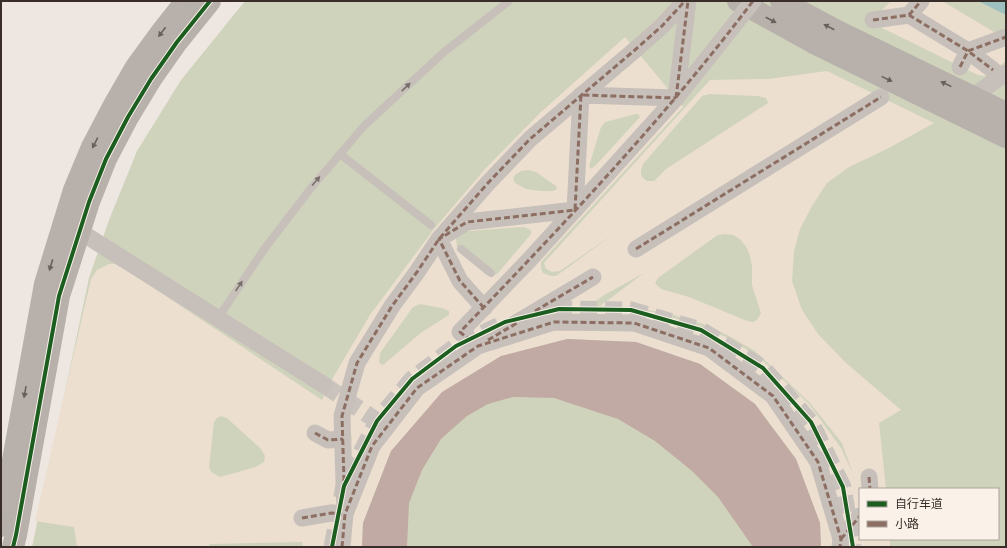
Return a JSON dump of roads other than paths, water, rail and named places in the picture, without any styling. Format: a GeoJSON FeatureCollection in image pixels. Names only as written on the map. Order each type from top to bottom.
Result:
{"type":"FeatureCollection","features":[{"type":"Feature","properties":{"kind":"street"},"geometry":{"type":"LineString","coordinates":[[1,526],[45,284],[74,190],[92,147],[136,67],[186,1]]}},
{"type":"Feature","properties":{"kind":"street"},"geometry":{"type":"LineString","coordinates":[[13,547],[59,296],[89,202],[106,160],[128,117],[177,42],[210,1]]}},
{"type":"Feature","properties":{"kind":"street"},"geometry":{"type":"LineString","coordinates":[[342,547],[345,514],[342,416],[357,363],[392,306],[417,272],[435,232],[487,184],[530,139],[662,26],[686,1]]}},
{"type":"Feature","properties":{"kind":"street"},"geometry":{"type":"LineString","coordinates":[[676,98],[686,1]]}},
{"type":"Feature","properties":{"kind":"street"},"geometry":{"type":"LineString","coordinates":[[738,1],[812,42],[1006,137]]}},
{"type":"Feature","properties":{"kind":"street"},"geometry":{"type":"LineString","coordinates":[[478,346],[460,332],[575,210],[676,98],[753,1]]}},
{"type":"Feature","properties":{"kind":"street"},"geometry":{"type":"LineString","coordinates":[[781,1],[839,32],[1006,113]]}},
{"type":"Feature","properties":{"kind":"street"},"geometry":{"type":"LineString","coordinates":[[873,20],[909,14],[921,1]]}},
{"type":"Feature","properties":{"kind":"street"},"geometry":{"type":"LineString","coordinates":[[909,14],[999,71],[972,97]]}},
{"type":"Feature","properties":{"kind":"street"},"geometry":{"type":"LineString","coordinates":[[960,66],[968,51],[1005,38]]}},
{"type":"Feature","properties":{"kind":"street"},"geometry":{"type":"LineString","coordinates":[[581,95],[676,98]]}},
{"type":"Feature","properties":{"kind":"street"},"geometry":{"type":"LineString","coordinates":[[575,210],[581,95]]}},
{"type":"Feature","properties":{"kind":"street"},"geometry":{"type":"LineString","coordinates":[[636,249],[881,97]]}},
{"type":"Feature","properties":{"kind":"street"},"geometry":{"type":"LineString","coordinates":[[435,232],[466,222],[575,210]]}},
{"type":"Feature","properties":{"kind":"street"},"geometry":{"type":"LineString","coordinates":[[79,231],[324,385]]}},
{"type":"Feature","properties":{"kind":"street"},"geometry":{"type":"LineString","coordinates":[[435,232],[460,281],[484,308]]}},
{"type":"Feature","properties":{"kind":"street"},"geometry":{"type":"LineString","coordinates":[[345,514],[372,446],[417,388],[478,346],[593,277]]}},
{"type":"Feature","properties":{"kind":"street"},"geometry":{"type":"LineString","coordinates":[[478,346],[554,322],[626,322],[634,323],[709,348],[773,396],[814,456],[818,462],[840,543]]}},
{"type":"Feature","properties":{"kind":"street"},"geometry":{"type":"LineString","coordinates":[[315,433],[328,440],[343,439]]}},
{"type":"Feature","properties":{"kind":"street"},"geometry":{"type":"LineString","coordinates":[[302,518],[331,513],[345,514]]}},
{"type":"Feature","properties":{"kind":"street"},"geometry":{"type":"LineString","coordinates":[[840,543],[859,517]]}},
{"type":"Feature","properties":{"kind":"lane"},"geometry":{"type":"LineString","coordinates":[[218,318],[265,248],[311,188],[364,126],[443,53],[509,1]]}},
{"type":"Feature","properties":{"kind":"lane"},"geometry":{"type":"LineString","coordinates":[[340,154],[435,232]]}},
{"type":"Feature","properties":{"kind":"lane"},"geometry":{"type":"LineString","coordinates":[[461,249],[491,273]]}},
{"type":"Feature","properties":{"kind":"water"},"geometry":{"type":"Polygon","coordinates":[[[978,1],[1006,1],[1006,15],[978,1]]]}},
{"type":"Feature","properties":{"kind":"tunnel"},"geometry":{"type":"LineString","coordinates":[[531,316],[559,309],[631,310],[701,330],[763,368],[811,422],[843,487],[853,547]]}},
{"type":"Feature","properties":{"kind":"tunnel"},"geometry":{"type":"LineString","coordinates":[[332,547],[344,486],[377,421],[412,379],[456,346],[504,323]]}},
{"type":"Feature","properties":{"kind":"tunnel"},"geometry":{"type":"LineString","coordinates":[[324,385],[377,421]]}}]}
